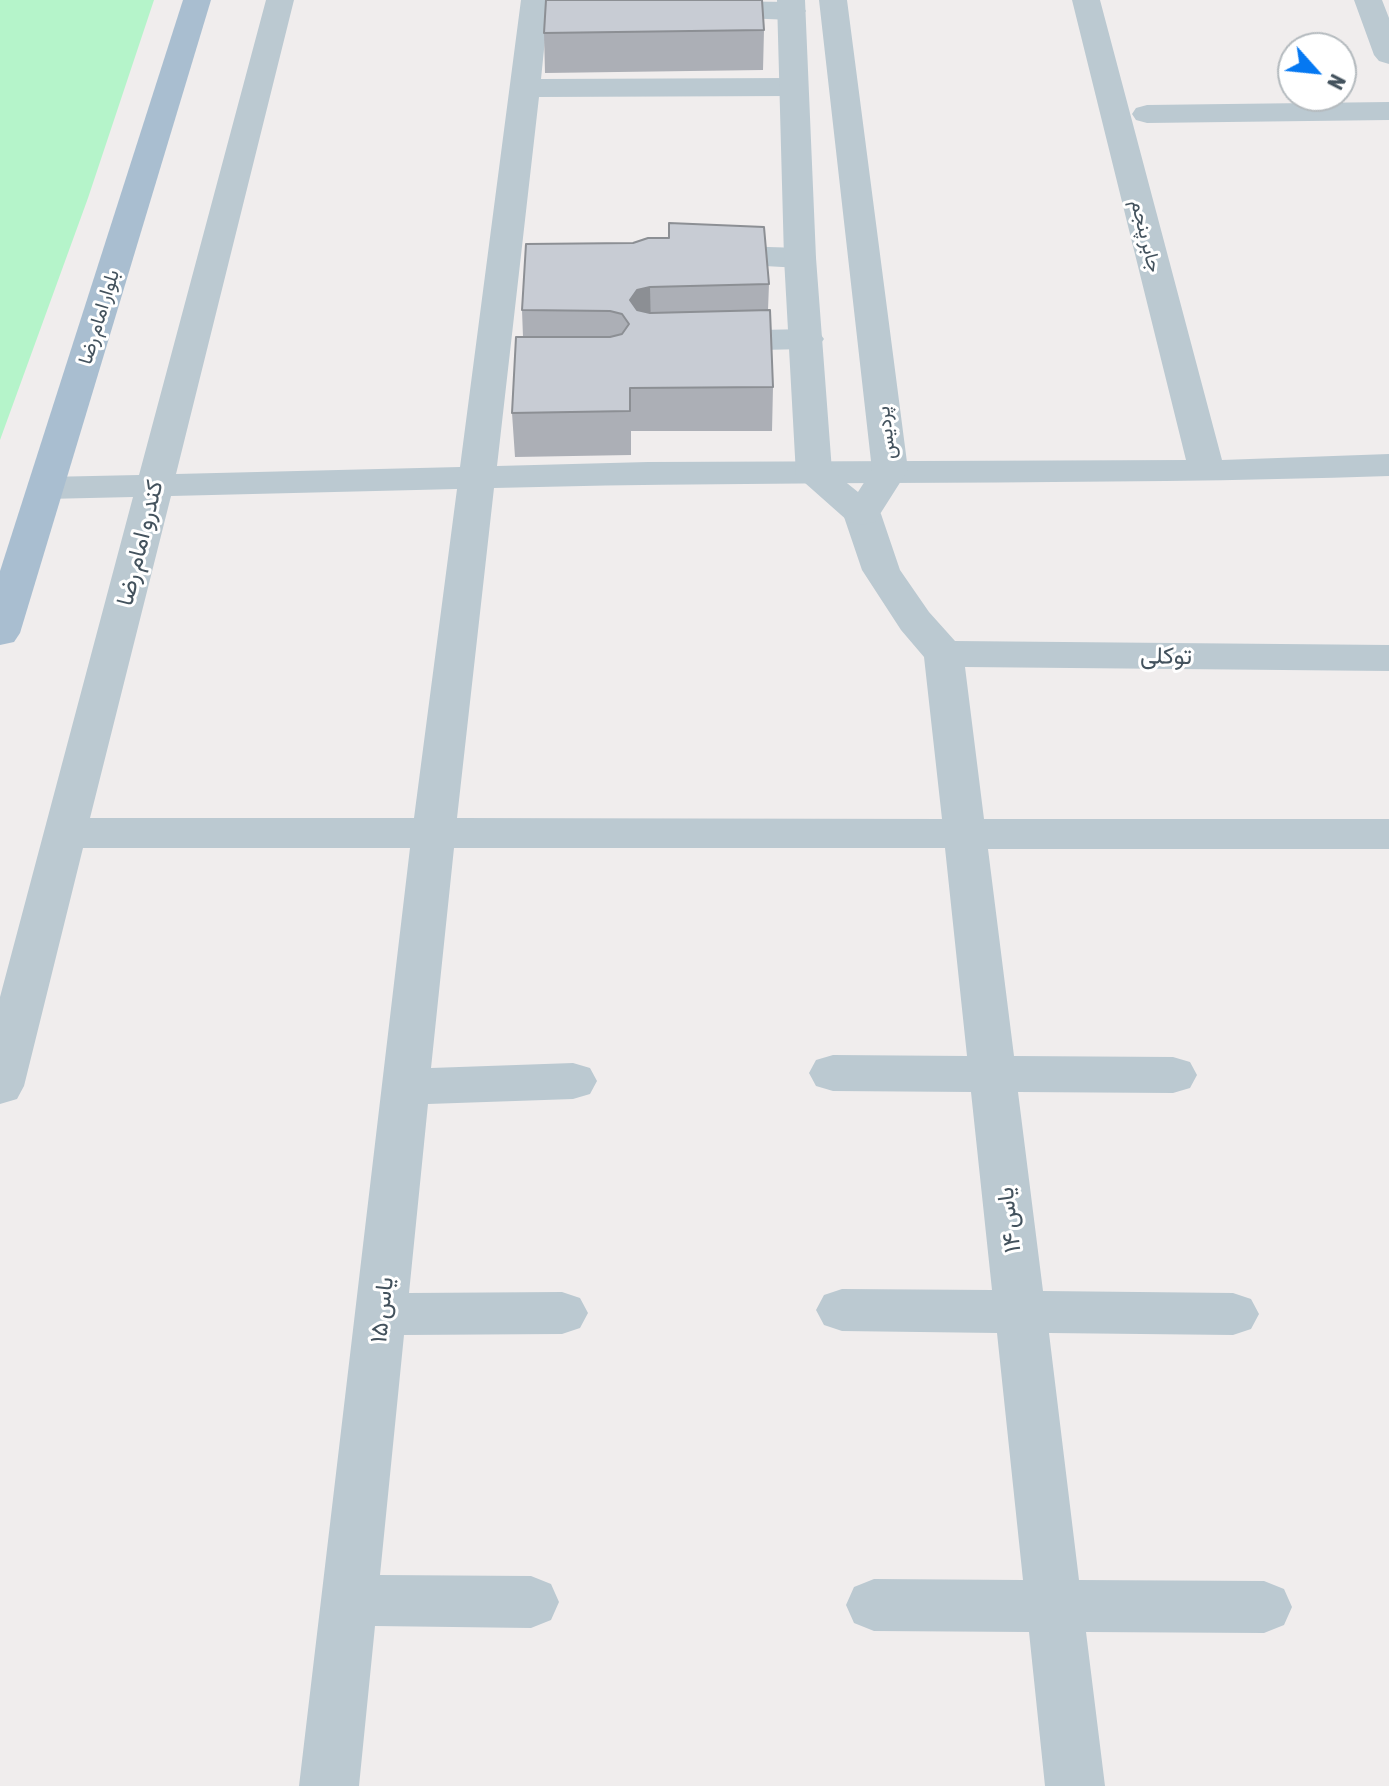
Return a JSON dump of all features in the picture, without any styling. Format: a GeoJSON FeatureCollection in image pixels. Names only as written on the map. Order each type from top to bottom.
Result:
{"type":"FeatureCollection","features":[{"type":"Feature","properties":{"kind":"main road","name":"بلوار امام رضا"},"geometry":{"type":"LineString","coordinates":[[0,633],[197,0]]}},
{"type":"Feature","properties":{"kind":"street","name":"کندرو امام رضا"},"geometry":{"type":"LineString","coordinates":[[0,1086],[280,0]]}},
{"type":"Feature","properties":{"kind":"street","name":"پردیس"},"geometry":{"type":"LineString","coordinates":[[833,0],[890,470],[862,514]]}},
{"type":"Feature","properties":{"kind":"street","name":"جابر پنجم"},"geometry":{"type":"LineString","coordinates":[[1086,0],[1207,471]]}},
{"type":"Feature","properties":{"kind":"street"},"geometry":{"type":"LineString","coordinates":[[1368,0],[1389,55]]}},
{"type":"Feature","properties":{"kind":"street"},"geometry":{"type":"LineString","coordinates":[[684,10],[792,6],[792,87],[800,258],[814,475],[862,514],[881,570],[915,621],[944,654]]}},
{"type":"Feature","properties":{"kind":"street","name":"یاس ۱۵"},"geometry":{"type":"LineString","coordinates":[[329,1786],[434,834],[477,477],[507,366],[517,274],[526,88],[544,7]]}},
{"type":"Feature","properties":{"kind":"street"},"geometry":{"type":"LineString","coordinates":[[526,88],[792,87]]}},
{"type":"Feature","properties":{"kind":"street"},"geometry":{"type":"LineString","coordinates":[[1147,114],[1389,111]]}},
{"type":"Feature","properties":{"kind":"street"},"geometry":{"type":"LineString","coordinates":[[672,254],[800,258]]}},
{"type":"Feature","properties":{"kind":"street"},"geometry":{"type":"LineString","coordinates":[[682,342],[807,339]]}},
{"type":"Feature","properties":{"kind":"street"},"geometry":{"type":"LineString","coordinates":[[46,488],[648,473],[814,475],[890,470],[1207,471],[1389,465]]}},
{"type":"Feature","properties":{"kind":"street","name":"توکلی"},"geometry":{"type":"LineString","coordinates":[[944,654],[1389,658]]}},
{"type":"Feature","properties":{"kind":"street","name":"یاس ۱۴"},"geometry":{"type":"LineString","coordinates":[[944,654],[1075,1786]]}},
{"type":"Feature","properties":{"kind":"street"},"geometry":{"type":"LineString","coordinates":[[65,833],[1389,834]]}},
{"type":"Feature","properties":{"kind":"street"},"geometry":{"type":"LineString","coordinates":[[833,1073],[1173,1075]]}},
{"type":"Feature","properties":{"kind":"street"},"geometry":{"type":"LineString","coordinates":[[407,1087],[573,1081]]}},
{"type":"Feature","properties":{"kind":"street"},"geometry":{"type":"LineString","coordinates":[[842,1310],[1233,1314]]}},
{"type":"Feature","properties":{"kind":"street"},"geometry":{"type":"LineString","coordinates":[[382,1314],[562,1313]]}},
{"type":"Feature","properties":{"kind":"street"},"geometry":{"type":"LineString","coordinates":[[350,1600],[531,1602]]}},
{"type":"Feature","properties":{"kind":"street"},"geometry":{"type":"LineString","coordinates":[[874,1605],[1264,1607]]}},
{"type":"Feature","properties":{"kind":"green space"},"geometry":{"type":"Polygon","coordinates":[[[0,0],[154,0],[88,198],[0,440],[0,0]]]}},
{"type":"Feature","properties":{"kind":"building"},"geometry":{"type":"Polygon","coordinates":[[[546,0],[762,0],[764,30],[544,33],[546,0]]]}},
{"type":"Feature","properties":{"kind":"building"},"geometry":{"type":"Polygon","coordinates":[[[669,223],[764,227],[769,284],[650,287],[637,290],[630,300],[637,310],[650,313],[770,310],[773,387],[630,388],[630,411],[512,413],[516,337],[610,337],[622,334],[629,324],[622,314],[610,311],[522,310],[526,244],[633,243],[648,238],[669,238],[669,223]]]}}]}
